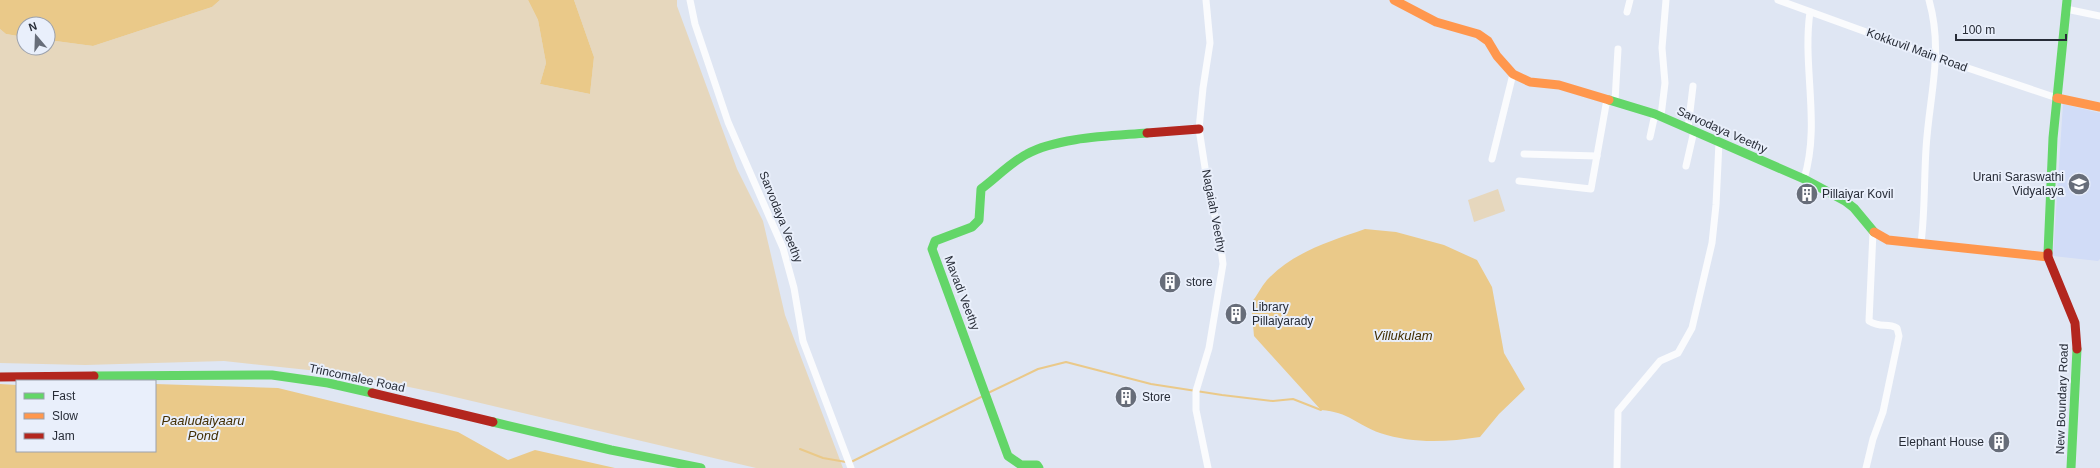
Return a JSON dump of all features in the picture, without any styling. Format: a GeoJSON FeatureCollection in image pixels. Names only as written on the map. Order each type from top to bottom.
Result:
{"type":"FeatureCollection","features":[{"type":"Feature","properties":{"kind":"main road","name":"Sarvodaya Veethy"},"geometry":{"type":"LineString","coordinates":[[1394,0],[1436,22],[1478,34],[1488,41],[1497,56],[1513,74],[1530,82],[1559,85],[1658,115],[1804,179],[1845,201],[1854,208],[1872,232],[1888,240],[2048,257]]}},
{"type":"Feature","properties":{"kind":"main road","name":"New Boundary Road"},"geometry":{"type":"LineString","coordinates":[[2067,5],[2053,138],[2048,257],[2075,324],[2077,354],[2071,468]]}},
{"type":"Feature","properties":{"kind":"main road"},"geometry":{"type":"LineString","coordinates":[[2057,98],[2100,107]]}},
{"type":"Feature","properties":{"kind":"main road","name":"Mavadi Veethy"},"geometry":{"type":"LineString","coordinates":[[1039,468],[1037,465],[1023,467],[1013,463],[1008,456],[932,249],[935,241],[972,227],[979,220],[979,199],[981,189],[1026,154],[1042,147],[1092,138],[1199,129]]}},
{"type":"Feature","properties":{"kind":"main road","name":"Trincomalee Road"},"geometry":{"type":"LineString","coordinates":[[0,376],[272,375],[328,383],[611,450],[701,468]]}},
{"type":"Feature","properties":{"kind":"street","name":"Sarvodaya Veethy"},"geometry":{"type":"LineString","coordinates":[[690,0],[695,24],[728,122],[783,248],[794,288],[803,341],[851,468]]}},
{"type":"Feature","properties":{"kind":"street","name":"Nagaiah Veethy"},"geometry":{"type":"LineString","coordinates":[[1206,0],[1210,43],[1203,88],[1199,129],[1208,187],[1219,234],[1223,264],[1209,348],[1196,391],[1196,410],[1208,468]]}},
{"type":"Feature","properties":{"kind":"street"},"geometry":{"type":"LineString","coordinates":[[1627,12],[1630,0]]}},
{"type":"Feature","properties":{"kind":"street"},"geometry":{"type":"LineString","coordinates":[[1650,137],[1658,115],[1665,83],[1662,48],[1666,0]]}},
{"type":"Feature","properties":{"kind":"street","name":"Kokkuvil Main Road"},"geometry":{"type":"LineString","coordinates":[[1778,0],[1935,57],[2057,98]]}},
{"type":"Feature","properties":{"kind":"street"},"geometry":{"type":"LineString","coordinates":[[1921,243],[1926,148],[1936,71],[1935,22],[1929,0]]}},
{"type":"Feature","properties":{"kind":"street"},"geometry":{"type":"LineString","coordinates":[[2067,5],[2100,16]]}},
{"type":"Feature","properties":{"kind":"street"},"geometry":{"type":"LineString","coordinates":[[1804,179],[1810,150],[1812,102],[1807,45],[1810,12]]}},
{"type":"Feature","properties":{"kind":"street"},"geometry":{"type":"LineString","coordinates":[[1518,182],[1591,189],[1597,156],[1611,100],[1618,49]]}},
{"type":"Feature","properties":{"kind":"street"},"geometry":{"type":"LineString","coordinates":[[1492,159],[1513,74]]}},
{"type":"Feature","properties":{"kind":"street"},"geometry":{"type":"LineString","coordinates":[[1686,166],[1691,129],[1693,86]]}},
{"type":"Feature","properties":{"kind":"street"},"geometry":{"type":"LineString","coordinates":[[1617,468],[1618,411],[1660,361],[1678,353],[1692,328],[1712,243],[1716,205],[1719,142]]}},
{"type":"Feature","properties":{"kind":"street"},"geometry":{"type":"LineString","coordinates":[[1524,154],[1597,156]]}},
{"type":"Feature","properties":{"kind":"street"},"geometry":{"type":"LineString","coordinates":[[1866,468],[1873,439],[1883,412],[1899,336],[1897,328],[1892,325],[1878,326],[1869,321],[1872,232]]}},
{"type":"Feature","properties":{"kind":"shaded area"},"geometry":{"type":"Polygon","coordinates":[[[220,0],[528,0],[538,20],[546,63],[540,84],[590,94],[594,57],[574,0],[677,0],[677,6],[737,169],[763,221],[785,315],[843,468],[756,468],[438,393],[346,374],[224,361],[85,365],[0,363],[0,29],[6,34],[16,36],[16,56],[56,56],[56,41],[93,46],[212,7],[220,0]]]}},
{"type":"Feature","properties":{"kind":"shaded area","name":"Urani Saraswathi Vidyalaya"},"geometry":{"type":"Polygon","coordinates":[[[2063,104],[2100,113],[2100,259],[2098,261],[2053,256],[2063,104]]]}},
{"type":"Feature","properties":{"kind":"shaded area"},"geometry":{"type":"Polygon","coordinates":[[[1498,189],[1505,211],[1474,222],[1468,200],[1498,189]]]}},
{"type":"Feature","properties":{"kind":"water"},"geometry":{"type":"Polygon","coordinates":[[[0,0],[220,0],[212,7],[93,46],[56,41],[56,16],[16,16],[16,36],[6,34],[0,29],[0,0]]]}},
{"type":"Feature","properties":{"kind":"water"},"geometry":{"type":"Polygon","coordinates":[[[528,0],[574,0],[594,57],[590,94],[540,84],[546,63],[538,20],[528,0]]]}},
{"type":"Feature","properties":{"kind":"water","name":"Villukulam"},"geometry":{"type":"Polygon","coordinates":[[[1365,229],[1396,232],[1444,245],[1477,260],[1492,287],[1504,353],[1525,389],[1499,414],[1480,437],[1430,441],[1392,437],[1372,430],[1339,413],[1321,410],[1254,336],[1251,303],[1267,280],[1277,270],[1313,248],[1365,229]]]}},
{"type":"Feature","properties":{"kind":"water","name":"Paaludaiyaaru Pond"},"geometry":{"type":"Polygon","coordinates":[[[0,384],[16,385],[16,452],[156,452],[156,384],[278,388],[458,432],[508,460],[535,450],[615,468],[0,468],[0,384]]]}},
{"type":"Feature","properties":{"kind":"waterway"},"geometry":{"type":"LineString","coordinates":[[988,393],[1038,369],[1066,362],[1151,384],[1273,401],[1293,399],[1321,410]]}},
{"type":"Feature","properties":{"kind":"waterway"},"geometry":{"type":"LineString","coordinates":[[851,462],[983,396]]}},
{"type":"Feature","properties":{"kind":"waterway"},"geometry":{"type":"LineString","coordinates":[[800,449],[823,458],[846,462]]}},
{"type":"Feature","properties":{"kind":"traffic: fast"},"geometry":{"type":"LineString","coordinates":[[2048,253],[2053,138],[2067,0]]}},
{"type":"Feature","properties":{"kind":"traffic: fast"},"geometry":{"type":"LineString","coordinates":[[1609,100],[1655,114],[1804,179],[1845,201],[1854,208],[1874,232]]}},
{"type":"Feature","properties":{"kind":"traffic: fast"},"geometry":{"type":"LineString","coordinates":[[1039,468],[1037,465],[1021,465],[1008,456],[932,249],[935,241],[972,227],[979,220],[981,189],[1021,157],[1040,148],[1069,141],[1102,136],[1147,133]]}},
{"type":"Feature","properties":{"kind":"traffic: fast"},"geometry":{"type":"LineString","coordinates":[[2071,468],[2077,349]]}},
{"type":"Feature","properties":{"kind":"traffic: fast"},"geometry":{"type":"LineString","coordinates":[[94,376],[272,375],[328,383],[372,393]]}},
{"type":"Feature","properties":{"kind":"traffic: fast"},"geometry":{"type":"LineString","coordinates":[[493,422],[611,450],[701,468]]}},
{"type":"Feature","properties":{"kind":"traffic: slow"},"geometry":{"type":"LineString","coordinates":[[1394,0],[1436,22],[1478,34],[1488,41],[1497,56],[1513,74],[1530,82],[1559,85],[1609,100]]}},
{"type":"Feature","properties":{"kind":"traffic: slow"},"geometry":{"type":"LineString","coordinates":[[2057,98],[2100,107]]}},
{"type":"Feature","properties":{"kind":"traffic: slow"},"geometry":{"type":"LineString","coordinates":[[1874,232],[1888,240],[2048,257]]}},
{"type":"Feature","properties":{"kind":"traffic: jam"},"geometry":{"type":"LineString","coordinates":[[1147,133],[1199,129]]}},
{"type":"Feature","properties":{"kind":"traffic: jam"},"geometry":{"type":"LineString","coordinates":[[2048,253],[2048,257],[2075,323],[2077,349]]}},
{"type":"Feature","properties":{"kind":"traffic: jam"},"geometry":{"type":"LineString","coordinates":[[0,377],[94,376]]}},
{"type":"Feature","properties":{"kind":"traffic: jam"},"geometry":{"type":"LineString","coordinates":[[372,393],[493,422]]}},
{"type":"Feature","properties":{"kind":"place","name":"Urani Saraswathi Vidyalaya"},"geometry":{"type":"Point","coordinates":[2079,184]}},
{"type":"Feature","properties":{"kind":"place","name":"Pillaiyar Kovil"},"geometry":{"type":"Point","coordinates":[1807,194]}},
{"type":"Feature","properties":{"kind":"place","name":"store"},"geometry":{"type":"Point","coordinates":[1170,282]}},
{"type":"Feature","properties":{"kind":"place","name":"Library Pillaiyarady"},"geometry":{"type":"Point","coordinates":[1236,314]}},
{"type":"Feature","properties":{"kind":"place","name":"Store"},"geometry":{"type":"Point","coordinates":[1126,397]}},
{"type":"Feature","properties":{"kind":"place","name":"Elephant House"},"geometry":{"type":"Point","coordinates":[1999,442]}}]}
